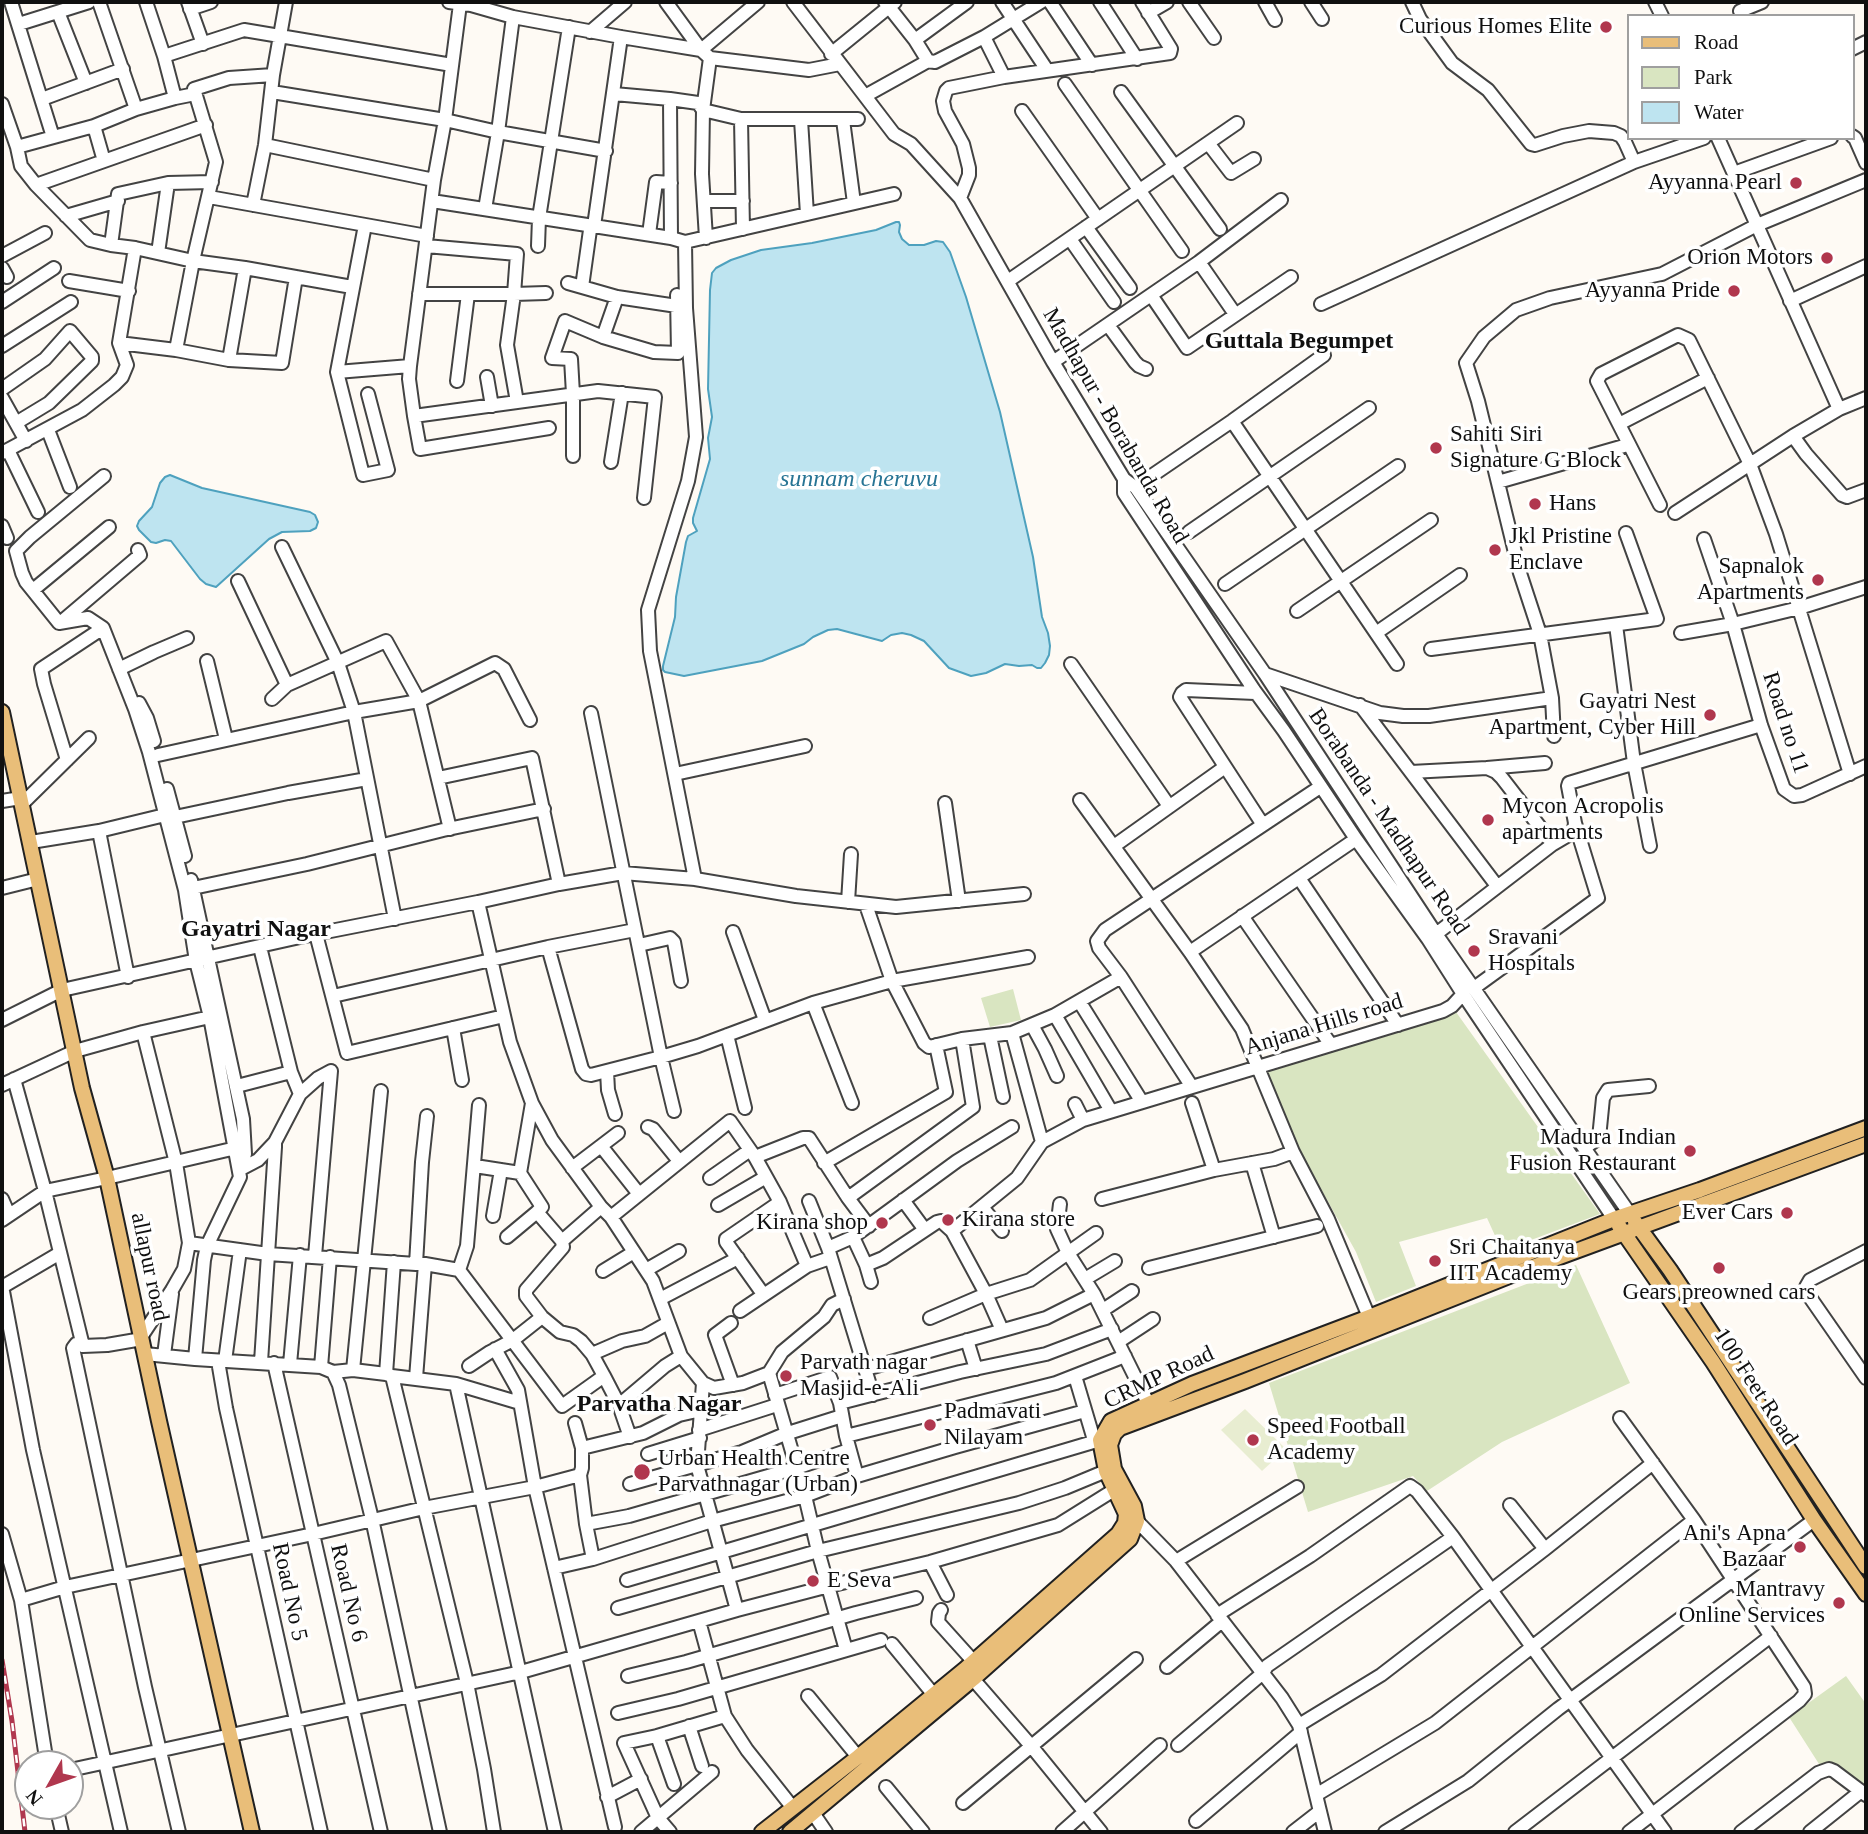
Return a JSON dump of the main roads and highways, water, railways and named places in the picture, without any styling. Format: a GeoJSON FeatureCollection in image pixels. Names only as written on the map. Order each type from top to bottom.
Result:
{"type":"FeatureCollection","features":[{"type":"Feature","properties":{"kind":"main road","name":"allapur road"},"geometry":{"type":"LineString","coordinates":[[2,712],[82,1088],[107,1178],[252,1832]]}},
{"type":"Feature","properties":{"kind":"main road"},"geometry":{"type":"LineString","coordinates":[[1614,1219],[1866,1128]]}},
{"type":"Feature","properties":{"kind":"main road"},"geometry":{"type":"LineString","coordinates":[[1639,1228],[1866,1144]]}},
{"type":"Feature","properties":{"kind":"main road","name":"100 Feet Road"},"geometry":{"type":"LineString","coordinates":[[1630,1214],[1860,1546],[1866,1567]]}},
{"type":"Feature","properties":{"kind":"main road","name":"100 Feet Road"},"geometry":{"type":"LineString","coordinates":[[1614,1219],[1713,1362],[1814,1520],[1866,1594]]}},
{"type":"Feature","properties":{"kind":"main road","name":"CRMP Road"},"geometry":{"type":"LineString","coordinates":[[762,1832],[974,1662],[1118,1534],[1125,1523],[1126,1514],[1106,1471],[1097,1440],[1111,1421],[1192,1384],[1614,1219]]}},
{"type":"Feature","properties":{"kind":"main road","name":"CRMP Road"},"geometry":{"type":"LineString","coordinates":[[790,1832],[973,1679],[1130,1539],[1137,1521],[1134,1506],[1114,1469],[1110,1445],[1120,1427],[1639,1228]]}},
{"type":"Feature","properties":{"kind":"water","name":"sunnam cheruvu"},"geometry":{"type":"Polygon","coordinates":[[[899,222],[902,239],[909,245],[943,242],[950,252],[966,297],[1000,412],[1033,557],[1042,617],[1050,646],[1045,663],[1041,668],[1005,664],[986,673],[971,676],[949,668],[924,641],[911,635],[891,635],[882,641],[837,629],[828,630],[804,644],[762,661],[684,676],[665,672],[663,666],[675,617],[686,542],[688,536],[697,531],[693,518],[710,459],[708,438],[712,417],[708,389],[712,273],[731,260],[761,250],[876,230],[899,222]]]}},
{"type":"Feature","properties":{"kind":"water"},"geometry":{"type":"Polygon","coordinates":[[[170,475],[202,488],[310,512],[318,522],[316,528],[310,531],[282,532],[269,539],[216,587],[206,584],[171,541],[151,542],[137,526],[152,507],[160,483],[170,475]]]}},
{"type":"Feature","properties":{"kind":"railway"},"geometry":{"type":"LineString","coordinates":[[2,1660],[25,1832]]}},
{"type":"Feature","properties":{"kind":"place","name":"Curious Homes Elite"},"geometry":{"type":"Point","coordinates":[1606,27]}},
{"type":"Feature","properties":{"kind":"place","name":"Ayyanna Pearl"},"geometry":{"type":"Point","coordinates":[1796,183]}},
{"type":"Feature","properties":{"kind":"place","name":"Orion Motors"},"geometry":{"type":"Point","coordinates":[1827,258]}},
{"type":"Feature","properties":{"kind":"place","name":"Ayyanna Pride"},"geometry":{"type":"Point","coordinates":[1734,291]}},
{"type":"Feature","properties":{"kind":"place","name":"Sahiti Siri Signature G Block"},"geometry":{"type":"Point","coordinates":[1436,448]}},
{"type":"Feature","properties":{"kind":"place","name":"Hans"},"geometry":{"type":"Point","coordinates":[1535,504]}},
{"type":"Feature","properties":{"kind":"place","name":"Jkl Pristine Enclave"},"geometry":{"type":"Point","coordinates":[1495,550]}},
{"type":"Feature","properties":{"kind":"place","name":"Sapnalok Apartments"},"geometry":{"type":"Point","coordinates":[1818,580]}},
{"type":"Feature","properties":{"kind":"place","name":"Gayatri Nest Apartment, Cyber Hill"},"geometry":{"type":"Point","coordinates":[1710,715]}},
{"type":"Feature","properties":{"kind":"place","name":"Mycon Acropolis apartments"},"geometry":{"type":"Point","coordinates":[1488,820]}},
{"type":"Feature","properties":{"kind":"place","name":"Sravani Hospitals"},"geometry":{"type":"Point","coordinates":[1474,951]}},
{"type":"Feature","properties":{"kind":"place","name":"Madura Indian Fusion Restaurant"},"geometry":{"type":"Point","coordinates":[1690,1151]}},
{"type":"Feature","properties":{"kind":"place","name":"Ever Cars"},"geometry":{"type":"Point","coordinates":[1787,1213]}},
{"type":"Feature","properties":{"kind":"place","name":"Kirana store"},"geometry":{"type":"Point","coordinates":[948,1220]}},
{"type":"Feature","properties":{"kind":"place","name":"Kirana shop"},"geometry":{"type":"Point","coordinates":[882,1223]}},
{"type":"Feature","properties":{"kind":"place","name":"Sri Chaitanya IIT Academy"},"geometry":{"type":"Point","coordinates":[1435,1261]}},
{"type":"Feature","properties":{"kind":"place","name":"Gears preowned cars"},"geometry":{"type":"Point","coordinates":[1719,1268]}},
{"type":"Feature","properties":{"kind":"place","name":"Parvath nagar Masjid-e-Ali"},"geometry":{"type":"Point","coordinates":[786,1376]}},
{"type":"Feature","properties":{"kind":"place","name":"Padmavati Nilayam"},"geometry":{"type":"Point","coordinates":[930,1425]}},
{"type":"Feature","properties":{"kind":"place","name":"Speed Football Academy"},"geometry":{"type":"Point","coordinates":[1253,1440]}},
{"type":"Feature","properties":{"kind":"place","name":"Urban Health Centre Parvathnagar (Urban)"},"geometry":{"type":"Point","coordinates":[642,1472]}},
{"type":"Feature","properties":{"kind":"place","name":"Ani's Apna Bazaar"},"geometry":{"type":"Point","coordinates":[1800,1547]}},
{"type":"Feature","properties":{"kind":"place","name":"E Seva"},"geometry":{"type":"Point","coordinates":[813,1581]}},
{"type":"Feature","properties":{"kind":"place","name":"Mantravy Online Services"},"geometry":{"type":"Point","coordinates":[1839,1603]}},
{"type":"Feature","properties":{"kind":"district","name":"Guttala Begumpet"},"geometry":{"type":"Point","coordinates":[1299,342]}},
{"type":"Feature","properties":{"kind":"district","name":"Gayatri Nagar"},"geometry":{"type":"Point","coordinates":[256,930]}},
{"type":"Feature","properties":{"kind":"district","name":"Parvatha Nagar"},"geometry":{"type":"Point","coordinates":[659,1405]}}]}
